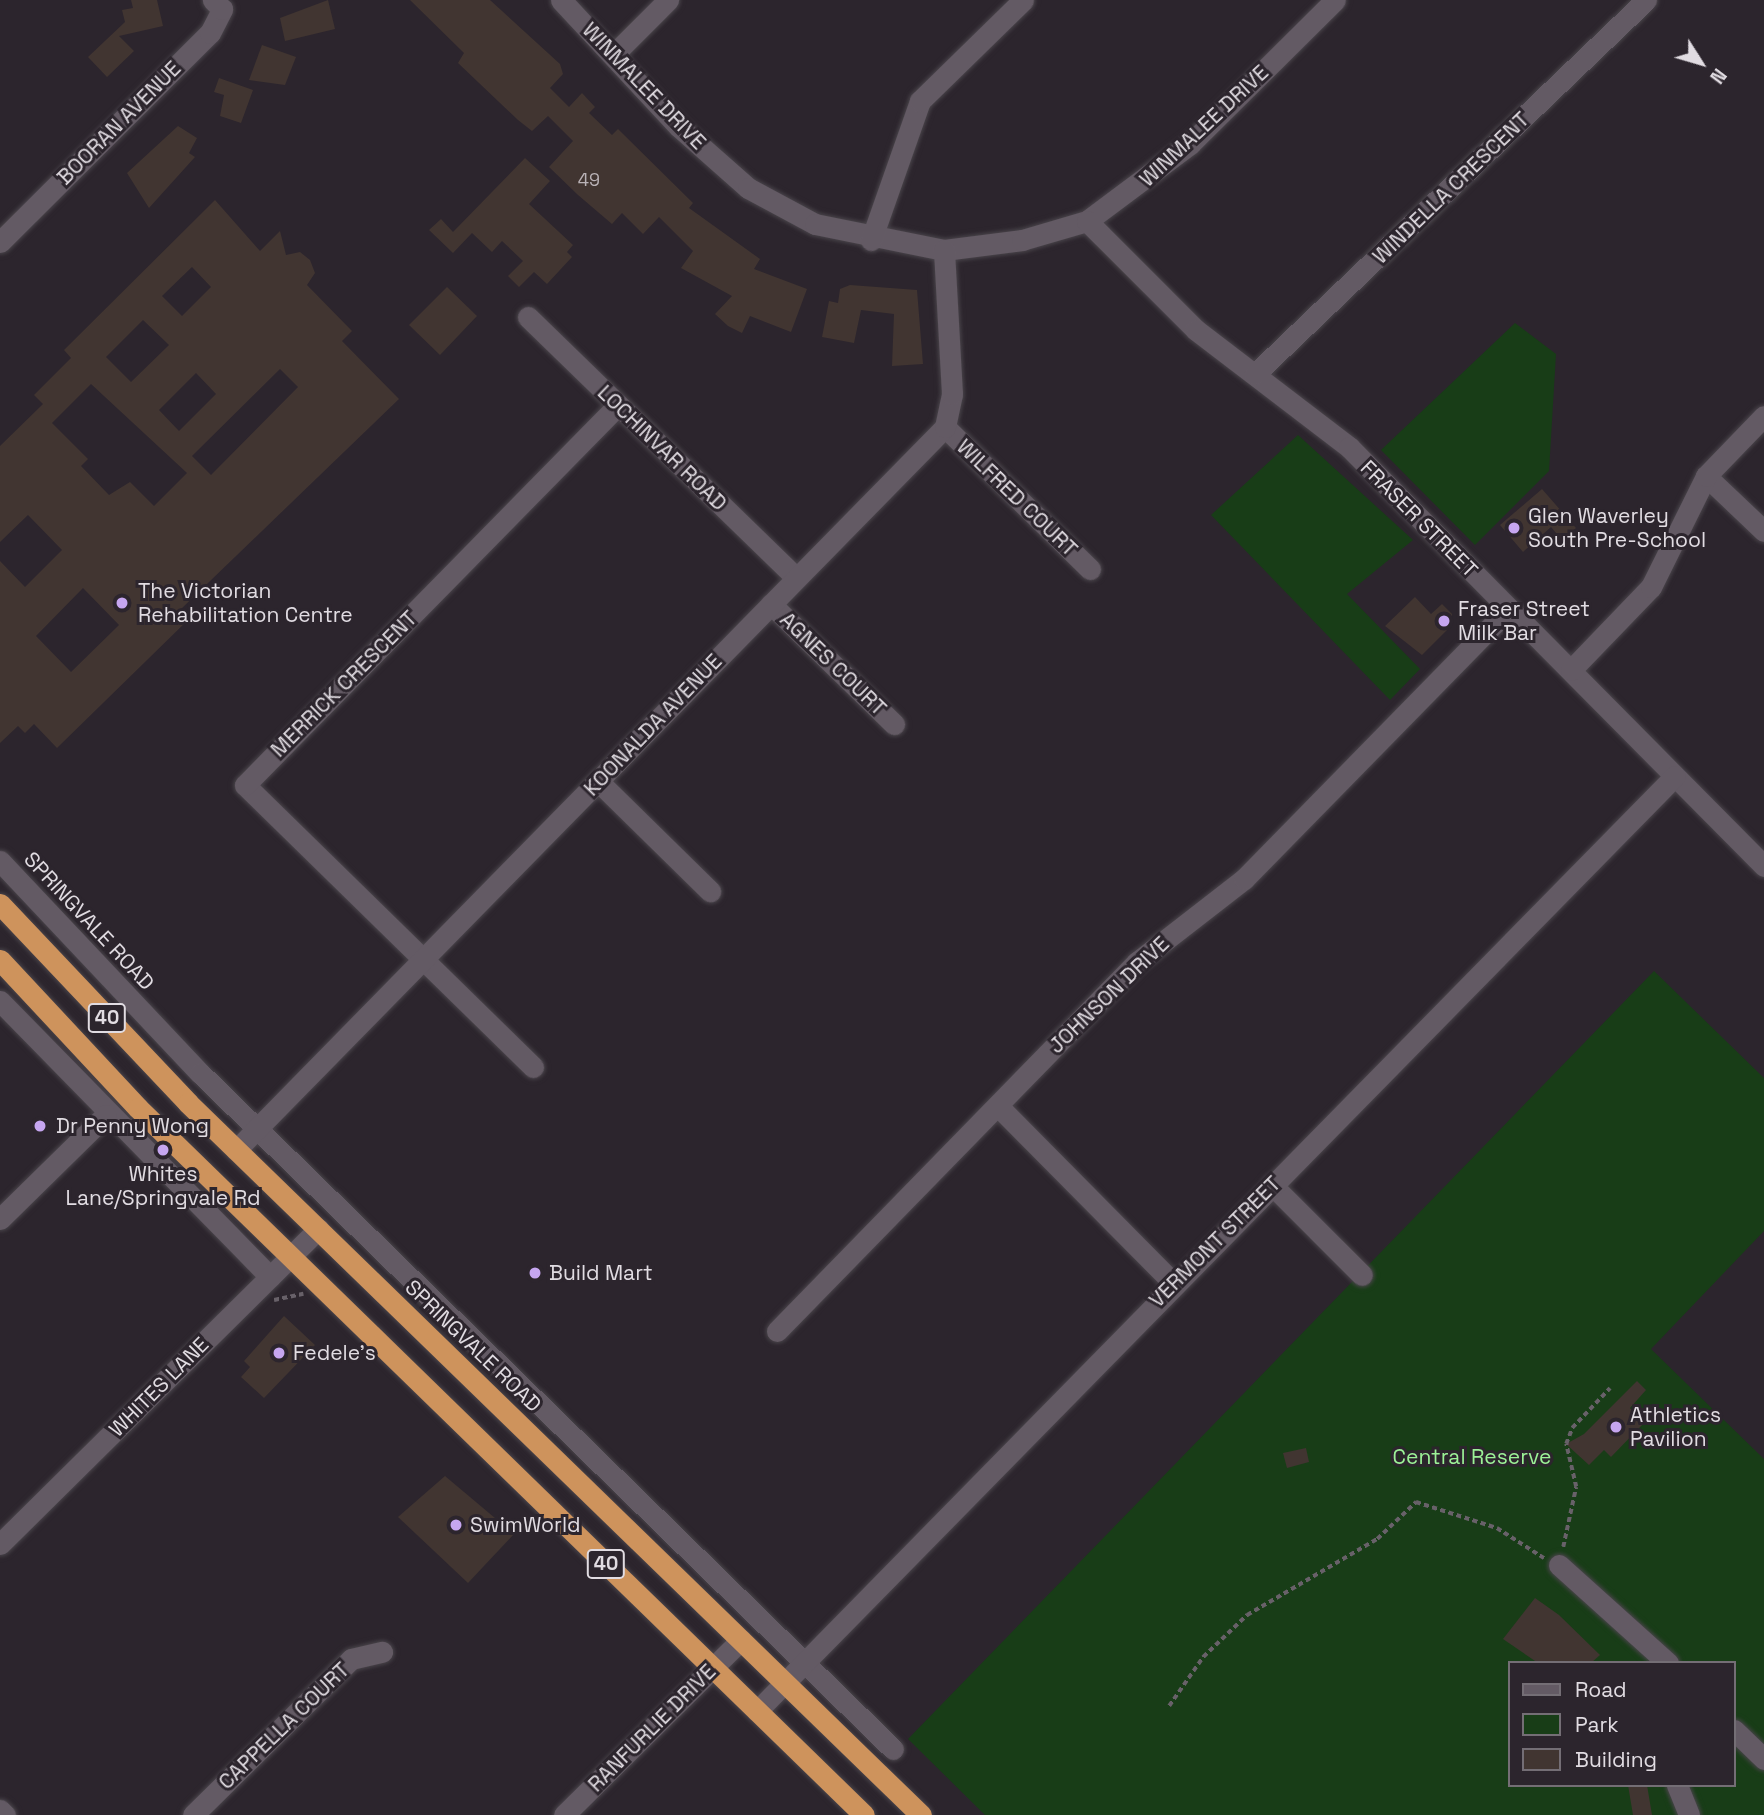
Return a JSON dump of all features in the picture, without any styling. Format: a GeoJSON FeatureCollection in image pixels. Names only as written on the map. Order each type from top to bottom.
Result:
{"type":"FeatureCollection","features":[{"type":"Feature","properties":{"kind":"highway","name":"SPRINGVALE ROAD"},"geometry":{"type":"LineString","coordinates":[[0,904],[236,1150],[921,1815]]}},
{"type":"Feature","properties":{"kind":"highway","name":"40"},"geometry":{"type":"LineString","coordinates":[[0,960],[290,1256],[864,1815]]}},
{"type":"Feature","properties":{"kind":"street","name":"BOORAN AVENUE"},"geometry":{"type":"LineString","coordinates":[[0,242],[210,33],[222,9],[213,0]]}},
{"type":"Feature","properties":{"kind":"street","name":"WINMALEE DRIVE"},"geometry":{"type":"LineString","coordinates":[[561,0],[748,188],[815,224],[871,240],[944,250],[1022,240],[1087,221],[1190,144],[1335,0]]}},
{"type":"Feature","properties":{"kind":"street"},"geometry":{"type":"LineString","coordinates":[[613,55],[668,0]]}},
{"type":"Feature","properties":{"kind":"street"},"geometry":{"type":"LineString","coordinates":[[871,240],[920,101],[1023,0]]}},
{"type":"Feature","properties":{"kind":"street","name":"WINDELLA CRESCENT"},"geometry":{"type":"LineString","coordinates":[[1255,374],[1646,0]]}},
{"type":"Feature","properties":{"kind":"street","name":"FRASER STREET"},"geometry":{"type":"LineString","coordinates":[[1087,221],[1160,298],[1349,447],[1764,866]]}},
{"type":"Feature","properties":{"kind":"street"},"geometry":{"type":"LineString","coordinates":[[944,250],[952,394],[945,427]]}},
{"type":"Feature","properties":{"kind":"street","name":"LOCHINVAR ROAD"},"geometry":{"type":"LineString","coordinates":[[528,317],[796,578]]}},
{"type":"Feature","properties":{"kind":"street","name":"MERRICK CRESCENT"},"geometry":{"type":"LineString","coordinates":[[422,961],[245,785],[617,406]]}},
{"type":"Feature","properties":{"kind":"street"},"geometry":{"type":"LineString","coordinates":[[1571,670],[1651,587],[1706,476],[1764,416]]}},
{"type":"Feature","properties":{"kind":"street","name":"WILFRED COURT"},"geometry":{"type":"LineString","coordinates":[[945,427],[1090,569]]}},
{"type":"Feature","properties":{"kind":"street","name":"KOONALDA AVENUE"},"geometry":{"type":"LineString","coordinates":[[236,1150],[945,427]]}},
{"type":"Feature","properties":{"kind":"street"},"geometry":{"type":"LineString","coordinates":[[1706,476],[1764,531]]}},
{"type":"Feature","properties":{"kind":"street","name":"AGNES COURT"},"geometry":{"type":"LineString","coordinates":[[772,604],[894,724]]}},
{"type":"Feature","properties":{"kind":"street","name":"JOHNSON DRIVE"},"geometry":{"type":"LineString","coordinates":[[777,1331],[1137,962],[1244,879],[1508,608]]}},
{"type":"Feature","properties":{"kind":"street","name":"VERMONT STREET"},"geometry":{"type":"LineString","coordinates":[[757,1711],[1173,1283],[1675,776]]}},
{"type":"Feature","properties":{"kind":"street"},"geometry":{"type":"LineString","coordinates":[[599,782],[710,891]]}},
{"type":"Feature","properties":{"kind":"street","name":"SPRINGVALE ROAD"},"geometry":{"type":"LineString","coordinates":[[0,861],[258,1128],[893,1749]]}},
{"type":"Feature","properties":{"kind":"street"},"geometry":{"type":"LineString","coordinates":[[422,961],[533,1067]]}},
{"type":"Feature","properties":{"kind":"street"},"geometry":{"type":"LineString","coordinates":[[0,1001],[106,1115],[270,1277]]}},
{"type":"Feature","properties":{"kind":"street"},"geometry":{"type":"LineString","coordinates":[[998,1106],[1173,1283]]}},
{"type":"Feature","properties":{"kind":"street"},"geometry":{"type":"LineString","coordinates":[[0,1219],[106,1115]]}},
{"type":"Feature","properties":{"kind":"street"},"geometry":{"type":"LineString","coordinates":[[1272,1185],[1363,1275]]}},
{"type":"Feature","properties":{"kind":"street","name":"WHITES LANE"},"geometry":{"type":"LineString","coordinates":[[0,1544],[318,1229]]}},
{"type":"Feature","properties":{"kind":"street"},"geometry":{"type":"LineString","coordinates":[[1559,1565],[1666,1661]]}},
{"type":"Feature","properties":{"kind":"street","name":"RANFURLIE DRIVE"},"geometry":{"type":"LineString","coordinates":[[564,1815],[741,1640]]}},
{"type":"Feature","properties":{"kind":"street","name":"CAPPELLA COURT"},"geometry":{"type":"LineString","coordinates":[[194,1815],[351,1659],[382,1652]]}},
{"type":"Feature","properties":{"kind":"street"},"geometry":{"type":"LineString","coordinates":[[1736,1732],[1764,1759]]}},
{"type":"Feature","properties":{"kind":"street"},"geometry":{"type":"LineString","coordinates":[[1678,1787],[1689,1815]]}},
{"type":"Feature","properties":{"kind":"street"},"geometry":{"type":"LineString","coordinates":[[0,1810],[5,1815]]}},
{"type":"Feature","properties":{"kind":"path"},"geometry":{"type":"LineString","coordinates":[[1169,1706],[1203,1657],[1239,1622],[1296,1581],[1377,1539],[1416,1502],[1497,1528],[1559,1565],[1576,1487],[1566,1444],[1572,1428],[1611,1388]]}},
{"type":"Feature","properties":{"kind":"green space"},"geometry":{"type":"Polygon","coordinates":[[[1515,323],[1556,354],[1549,471],[1475,545],[1381,450],[1515,323]]]}},
{"type":"Feature","properties":{"kind":"green space"},"geometry":{"type":"Polygon","coordinates":[[[1298,435],[1413,540],[1347,594],[1420,669],[1390,700],[1211,515],[1298,435]]]}},
{"type":"Feature","properties":{"kind":"green space","name":"Central Reserve"},"geometry":{"type":"Polygon","coordinates":[[[1654,971],[1764,1078],[1764,1231],[1651,1349],[1764,1459],[1764,1815],[985,1815],[908,1739],[1654,971]]]}},
{"type":"Feature","properties":{"kind":"building"},"geometry":{"type":"Polygon","coordinates":[[[131,0],[157,0],[163,26],[119,36],[134,51],[107,77],[88,57],[125,22],[122,10],[133,8],[131,0]]]}},
{"type":"Feature","properties":{"kind":"building"},"geometry":{"type":"Polygon","coordinates":[[[328,0],[335,29],[285,41],[280,18],[328,0]]]}},
{"type":"Feature","properties":{"kind":"building"},"geometry":{"type":"Polygon","coordinates":[[[410,0],[490,0],[560,64],[563,74],[550,88],[569,107],[582,93],[595,107],[589,113],[612,135],[618,129],[693,203],[689,208],[760,259],[754,269],[807,289],[791,332],[750,316],[742,333],[728,326],[715,314],[732,296],[681,268],[693,251],[659,217],[643,234],[622,213],[612,224],[578,195],[549,167],[573,141],[548,116],[532,131],[518,120],[458,63],[464,53],[410,0]]]}},
{"type":"Feature","properties":{"kind":"building"},"geometry":{"type":"Polygon","coordinates":[[[262,45],[296,57],[285,85],[249,80],[262,45]]]}},
{"type":"Feature","properties":{"kind":"building"},"geometry":{"type":"Polygon","coordinates":[[[219,78],[253,90],[241,123],[220,116],[224,95],[214,92],[219,78]]]}},
{"type":"Feature","properties":{"kind":"building"},"geometry":{"type":"Polygon","coordinates":[[[178,126],[197,138],[189,153],[195,157],[149,208],[127,173],[178,126]]]}},
{"type":"Feature","properties":{"kind":"building"},"geometry":{"type":"Polygon","coordinates":[[[525,158],[550,181],[529,204],[573,245],[567,252],[572,257],[547,284],[534,272],[519,287],[508,276],[523,261],[502,241],[492,252],[472,233],[453,253],[429,230],[441,219],[453,232],[525,158]]]}},
{"type":"Feature","properties":{"kind":"building"},"geometry":{"type":"Polygon","coordinates":[[[215,200],[260,251],[280,231],[286,255],[300,252],[310,260],[315,273],[307,285],[352,331],[342,341],[399,399],[180,610],[189,619],[57,748],[34,724],[25,733],[18,726],[0,743],[0,561],[25,587],[62,550],[28,515],[0,542],[0,446],[43,404],[34,395],[71,358],[64,350],[215,200]],[[192,267],[162,296],[182,316],[211,287],[192,267]],[[143,320],[106,357],[131,382],[169,345],[143,320]],[[280,369],[192,456],[211,475],[298,387],[280,369]],[[196,373],[159,410],[179,431],[216,394],[196,373]],[[91,384],[52,423],[88,459],[81,466],[109,495],[130,482],[154,506],[187,473],[91,384]],[[83,588],[36,636],[71,672],[119,625],[83,588]]]}},
{"type":"Feature","properties":{"kind":"building"},"geometry":{"type":"Polygon","coordinates":[[[850,285],[917,290],[923,364],[892,366],[894,314],[861,310],[854,343],[822,337],[829,301],[838,303],[840,289],[850,285]]]}},
{"type":"Feature","properties":{"kind":"building"},"geometry":{"type":"Polygon","coordinates":[[[447,287],[477,316],[440,355],[409,325],[447,287]]]}},
{"type":"Feature","properties":{"kind":"building"},"geometry":{"type":"Polygon","coordinates":[[[1542,489],[1576,528],[1562,540],[1551,527],[1523,552],[1500,525],[1542,489]]]}},
{"type":"Feature","properties":{"kind":"building"},"geometry":{"type":"Polygon","coordinates":[[[1415,597],[1431,614],[1442,604],[1452,614],[1452,625],[1422,655],[1385,626],[1415,597]]]}},
{"type":"Feature","properties":{"kind":"building","name":"Fedele's"},"geometry":{"type":"Polygon","coordinates":[[[284,1316],[315,1345],[264,1398],[241,1377],[250,1367],[244,1361],[284,1316]]]}},
{"type":"Feature","properties":{"kind":"building","name":"Athletics Pavilion"},"geometry":{"type":"Polygon","coordinates":[[[1637,1381],[1646,1390],[1630,1408],[1644,1423],[1611,1457],[1604,1450],[1589,1465],[1566,1444],[1584,1434],[1637,1381]]]}},
{"type":"Feature","properties":{"kind":"building"},"geometry":{"type":"Polygon","coordinates":[[[1306,1448],[1309,1462],[1287,1468],[1283,1453],[1306,1448]]]}},
{"type":"Feature","properties":{"kind":"building","name":"SwimWorld"},"geometry":{"type":"Polygon","coordinates":[[[445,1476],[514,1534],[468,1583],[398,1517],[445,1476]]]}},
{"type":"Feature","properties":{"kind":"building"},"geometry":{"type":"Polygon","coordinates":[[[1535,1598],[1559,1615],[1600,1655],[1593,1661],[1535,1661],[1503,1639],[1535,1598]]]}},
{"type":"Feature","properties":{"kind":"building"},"geometry":{"type":"Polygon","coordinates":[[[1628,1787],[1647,1787],[1652,1815],[1633,1815],[1628,1787]]]}},
{"type":"Feature","properties":{"kind":"place","name":"Glen Waverley South Pre-School"},"geometry":{"type":"Point","coordinates":[1514,528]}},
{"type":"Feature","properties":{"kind":"place","name":"The Victorian Rehabilitation Centre"},"geometry":{"type":"Point","coordinates":[122,603]}},
{"type":"Feature","properties":{"kind":"place","name":"Fraser Street Milk Bar"},"geometry":{"type":"Point","coordinates":[1444,621]}},
{"type":"Feature","properties":{"kind":"place","name":"Dr Penny Wong"},"geometry":{"type":"Point","coordinates":[40,1126]}},
{"type":"Feature","properties":{"kind":"place","name":"Whites Lane/Springvale Rd"},"geometry":{"type":"Point","coordinates":[163,1150]}},
{"type":"Feature","properties":{"kind":"place","name":"Build Mart"},"geometry":{"type":"Point","coordinates":[535,1273]}},
{"type":"Feature","properties":{"kind":"place","name":"Fedele's"},"geometry":{"type":"Point","coordinates":[279,1353]}},
{"type":"Feature","properties":{"kind":"place","name":"Athletics Pavilion"},"geometry":{"type":"Point","coordinates":[1616,1427]}},
{"type":"Feature","properties":{"kind":"place","name":"SwimWorld"},"geometry":{"type":"Point","coordinates":[456,1525]}}]}
